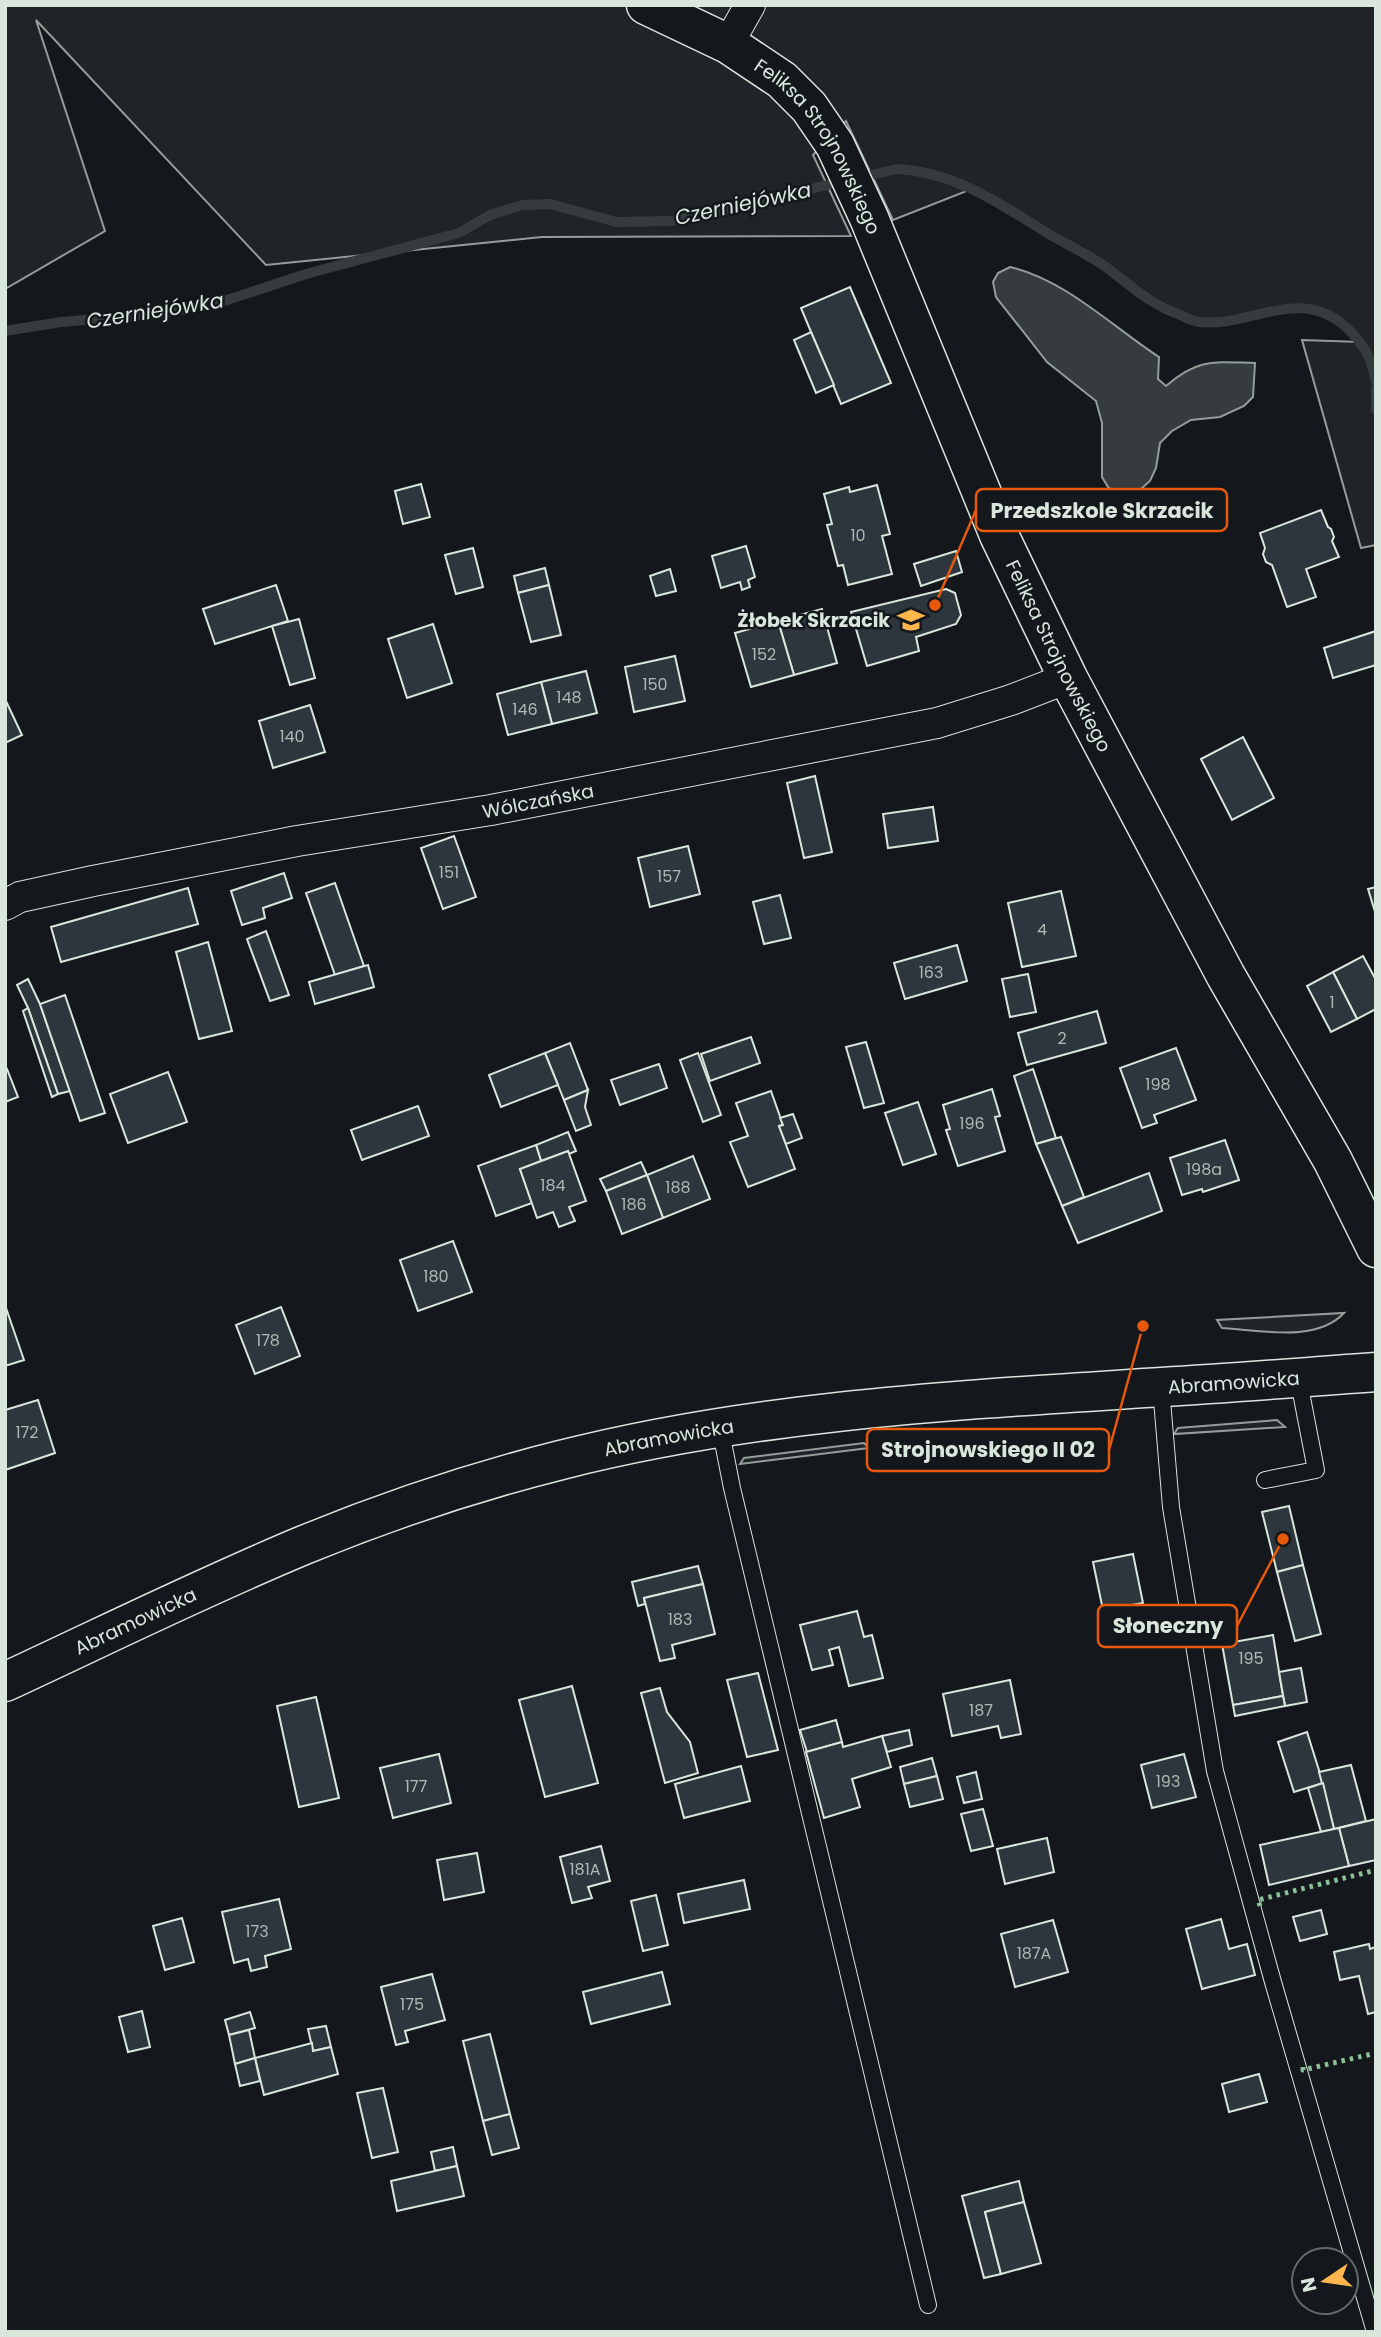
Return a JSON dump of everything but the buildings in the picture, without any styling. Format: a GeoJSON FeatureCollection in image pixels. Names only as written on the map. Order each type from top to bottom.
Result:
{"type":"FeatureCollection","features":[{"type":"Feature","properties":{"kind":"street","name":"Feliksa Strojnowskiego"},"geometry":{"type":"LineString","coordinates":[[646,5],[728,44],[764,66],[798,94],[822,122],[869,218],[999,535],[1068,678],[1226,976],[1333,1161],[1376,1248]]}},
{"type":"Feature","properties":{"kind":"street"},"geometry":{"type":"LineString","coordinates":[[728,44],[750,5]]}},
{"type":"Feature","properties":{"kind":"street","name":"Wólczańska"},"geometry":{"type":"LineString","coordinates":[[5,905],[20,897],[297,841],[491,810],[937,723],[1011,700],[1068,678]]}},
{"type":"Feature","properties":{"kind":"street","name":"Abramowicka"},"geometry":{"type":"LineString","coordinates":[[5,1682],[235,1576],[375,1518],[451,1491],[625,1445],[803,1414],[878,1406],[1376,1372]]}},
{"type":"Feature","properties":{"kind":"lane"},"geometry":{"type":"LineString","coordinates":[[1265,1480],[1316,1470],[1298,1377]]}},
{"type":"Feature","properties":{"kind":"lane"},"geometry":{"type":"LineString","coordinates":[[1161,1388],[1171,1507],[1215,1771],[1375,2332]]}},
{"type":"Feature","properties":{"kind":"lane"},"geometry":{"type":"LineString","coordinates":[[720,1427],[732,1488],[928,2305]]}},
{"type":"Feature","properties":{"kind":"shaded area"},"geometry":{"type":"Polygon","coordinates":[[[5,5],[1376,5],[1376,545],[1361,548],[1302,340],[1360,342],[1341,323],[1319,310],[1277,308],[1240,319],[1198,322],[1169,311],[1138,293],[1103,265],[974,188],[893,220],[846,121],[813,155],[851,236],[542,237],[266,265],[36,20],[105,231],[5,289],[5,5]]]}},
{"type":"Feature","properties":{"kind":"shaded area"},"geometry":{"type":"Polygon","coordinates":[[[1010,267],[1030,273],[1069,293],[1159,357],[1158,379],[1166,386],[1197,366],[1228,362],[1255,363],[1253,397],[1244,406],[1220,417],[1191,420],[1172,431],[1160,443],[1156,468],[1150,481],[1134,495],[1120,496],[1108,487],[1102,477],[1102,423],[1096,401],[1047,362],[996,297],[993,282],[998,273],[1010,267]]]}},
{"type":"Feature","properties":{"kind":"shaded area"},"geometry":{"type":"Polygon","coordinates":[[[1344,1313],[1318,1328],[1287,1332],[1222,1328],[1217,1320],[1344,1313]]]}},
{"type":"Feature","properties":{"kind":"shaded area"},"geometry":{"type":"Polygon","coordinates":[[[1277,1420],[1285,1427],[1174,1434],[1178,1428],[1277,1420]]]}},
{"type":"Feature","properties":{"kind":"shaded area"},"geometry":{"type":"Polygon","coordinates":[[[864,1443],[869,1448],[740,1464],[744,1458],[864,1443]]]}},
{"type":"Feature","properties":{"kind":"waterway","name":"Czerniejówka"},"geometry":{"type":"LineString","coordinates":[[5,331],[61,322],[160,314],[224,301],[306,274],[459,233],[490,215],[522,205],[550,204],[616,222],[671,221],[897,169],[938,176],[994,200],[1103,265],[1158,305],[1194,321],[1218,322],[1293,308],[1311,309],[1329,315],[1347,328],[1363,346],[1370,359],[1376,383]]}},
{"type":"Feature","properties":{"kind":"waterway","name":"Czerniejówka"},"geometry":{"type":"LineString","coordinates":[[1376,390],[1376,410]]}},
{"type":"Feature","properties":{"kind":"hedge"},"geometry":{"type":"LineString","coordinates":[[1260,1906],[1258,1900],[1376,1870]]}},
{"type":"Feature","properties":{"kind":"hedge"},"geometry":{"type":"LineString","coordinates":[[1303,2067],[1303,2070],[1376,2053]]}},
{"type":"Feature","properties":{"kind":"place","name":"Przedszkole Skrzacik"},"geometry":{"type":"Point","coordinates":[935,605]}},
{"type":"Feature","properties":{"kind":"place","name":"Żłobek Skrzacik"},"geometry":{"type":"Point","coordinates":[911,620]}},
{"type":"Feature","properties":{"kind":"place","name":"Strojnowskiego II 02"},"geometry":{"type":"Point","coordinates":[1143,1326]}},
{"type":"Feature","properties":{"kind":"place","name":"Słoneczny"},"geometry":{"type":"Point","coordinates":[1283,1539]}}]}
